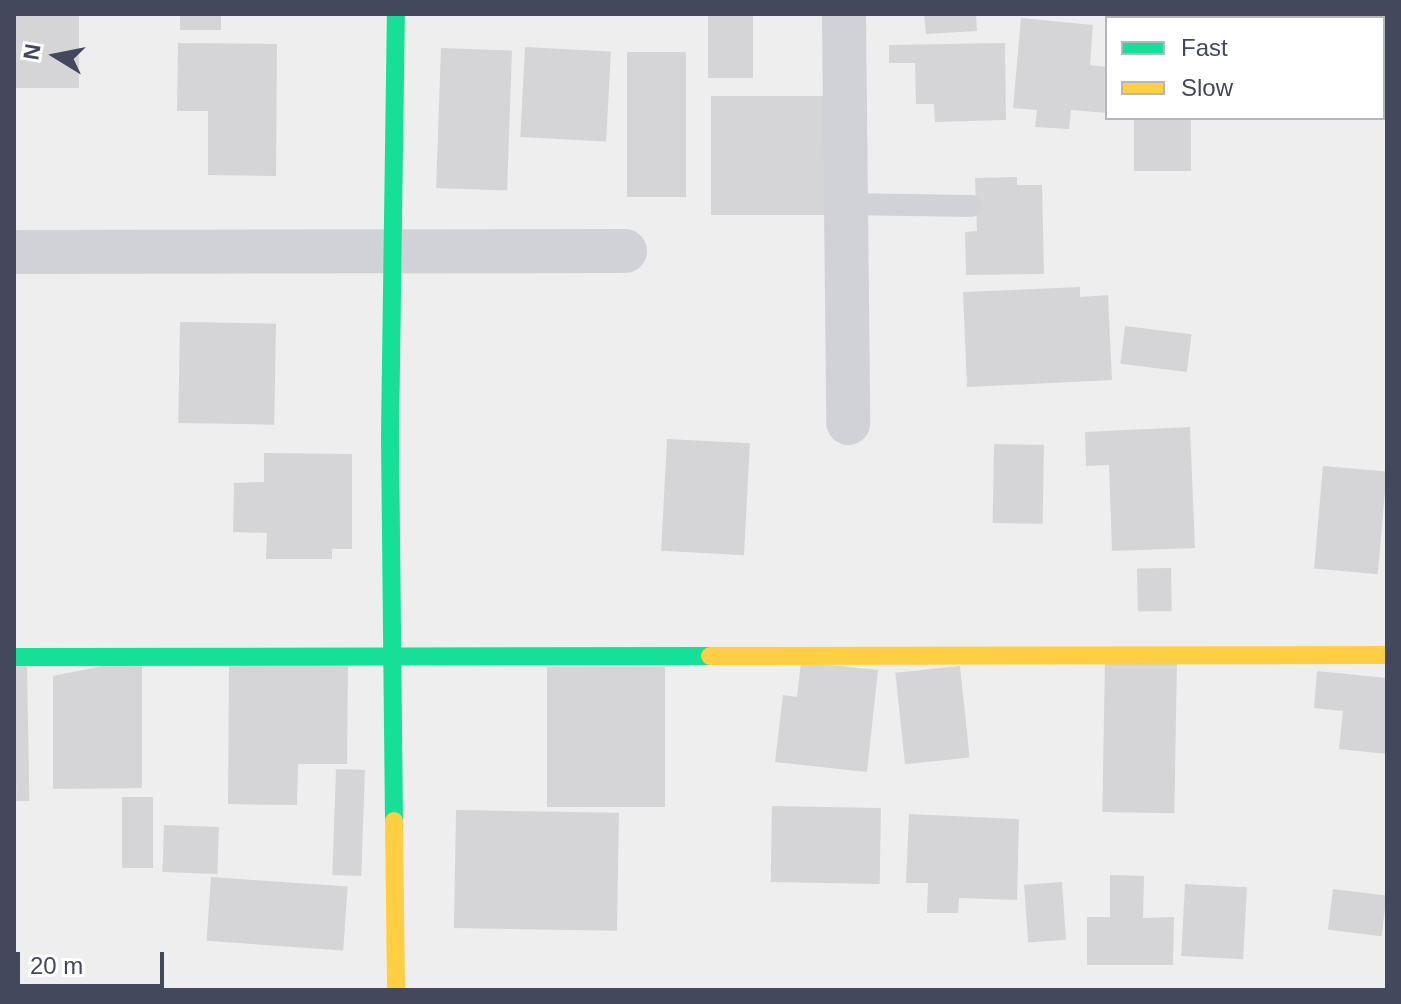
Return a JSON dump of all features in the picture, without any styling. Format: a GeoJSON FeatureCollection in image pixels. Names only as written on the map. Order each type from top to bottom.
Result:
{"type":"FeatureCollection","features":[{"type":"Feature","properties":{"kind":"street"},"geometry":{"type":"LineString","coordinates":[[396,14],[396,249],[390,435],[395,657],[396,990]]}},
{"type":"Feature","properties":{"kind":"street"},"geometry":{"type":"LineString","coordinates":[[844,14],[848,423]]}},
{"type":"Feature","properties":{"kind":"street"},"geometry":{"type":"LineString","coordinates":[[14,252],[625,251]]}},
{"type":"Feature","properties":{"kind":"street"},"geometry":{"type":"LineString","coordinates":[[14,657],[1387,655]]}},
{"type":"Feature","properties":{"kind":"lane"},"geometry":{"type":"LineString","coordinates":[[844,204],[971,206]]}},
{"type":"Feature","properties":{"kind":"building"},"geometry":{"type":"Polygon","coordinates":[[[14,14],[79,14],[79,88],[14,88],[14,14]]]}},
{"type":"Feature","properties":{"kind":"building"},"geometry":{"type":"Polygon","coordinates":[[[180,14],[221,14],[221,30],[180,30],[180,14]]]}},
{"type":"Feature","properties":{"kind":"building"},"geometry":{"type":"Polygon","coordinates":[[[708,14],[753,14],[753,78],[708,78],[708,14]]]}},
{"type":"Feature","properties":{"kind":"building"},"geometry":{"type":"Polygon","coordinates":[[[924,14],[976,14],[977,31],[926,34],[924,14]]]}},
{"type":"Feature","properties":{"kind":"building"},"geometry":{"type":"Polygon","coordinates":[[[1021,18],[1093,25],[1090,65],[1105,67],[1105,113],[1071,110],[1069,129],[1035,127],[1037,110],[1013,108],[1021,18]]]}},
{"type":"Feature","properties":{"kind":"building"},"geometry":{"type":"Polygon","coordinates":[[[178,43],[277,44],[276,176],[208,175],[208,111],[177,111],[178,43]]]}},
{"type":"Feature","properties":{"kind":"building"},"geometry":{"type":"Polygon","coordinates":[[[1005,43],[1006,120],[935,122],[934,104],[916,104],[915,63],[889,63],[889,45],[1005,43]]]}},
{"type":"Feature","properties":{"kind":"building"},"geometry":{"type":"Polygon","coordinates":[[[525,47],[611,52],[606,141],[520,137],[525,47]]]}},
{"type":"Feature","properties":{"kind":"building"},"geometry":{"type":"Polygon","coordinates":[[[441,48],[512,50],[507,190],[436,188],[441,48]]]}},
{"type":"Feature","properties":{"kind":"building"},"geometry":{"type":"Polygon","coordinates":[[[627,52],[686,52],[686,197],[627,197],[627,52]]]}},
{"type":"Feature","properties":{"kind":"building"},"geometry":{"type":"Polygon","coordinates":[[[711,96],[832,96],[832,215],[711,215],[711,96]]]}},
{"type":"Feature","properties":{"kind":"building"},"geometry":{"type":"Polygon","coordinates":[[[1134,120],[1191,120],[1191,171],[1134,171],[1134,120]]]}},
{"type":"Feature","properties":{"kind":"building"},"geometry":{"type":"Polygon","coordinates":[[[1017,177],[1017,185],[1042,185],[1044,274],[966,275],[965,232],[977,231],[975,178],[1017,177]]]}},
{"type":"Feature","properties":{"kind":"building"},"geometry":{"type":"Polygon","coordinates":[[[1080,287],[1080,297],[1108,295],[1112,380],[967,387],[963,292],[1080,287]]]}},
{"type":"Feature","properties":{"kind":"building"},"geometry":{"type":"Polygon","coordinates":[[[180,322],[276,324],[274,425],[178,423],[180,322]]]}},
{"type":"Feature","properties":{"kind":"building"},"geometry":{"type":"Polygon","coordinates":[[[1125,326],[1192,334],[1187,372],[1120,364],[1125,326]]]}},
{"type":"Feature","properties":{"kind":"building"},"geometry":{"type":"Polygon","coordinates":[[[1190,427],[1195,548],[1112,551],[1109,465],[1086,466],[1085,432],[1190,427]]]}},
{"type":"Feature","properties":{"kind":"building"},"geometry":{"type":"Polygon","coordinates":[[[667,439],[750,443],[744,555],[661,551],[667,439]]]}},
{"type":"Feature","properties":{"kind":"building"},"geometry":{"type":"Polygon","coordinates":[[[994,444],[1044,445],[1043,524],[993,523],[994,444]]]}},
{"type":"Feature","properties":{"kind":"building"},"geometry":{"type":"Polygon","coordinates":[[[264,453],[352,454],[352,549],[332,549],[332,559],[266,559],[267,533],[233,532],[234,483],[264,482],[264,453]]]}},
{"type":"Feature","properties":{"kind":"building"},"geometry":{"type":"Polygon","coordinates":[[[1323,466],[1387,472],[1378,574],[1314,569],[1323,466]]]}},
{"type":"Feature","properties":{"kind":"building"},"geometry":{"type":"Polygon","coordinates":[[[1171,568],[1172,611],[1138,612],[1137,569],[1171,568]]]}},
{"type":"Feature","properties":{"kind":"building"},"geometry":{"type":"Polygon","coordinates":[[[142,658],[142,788],[53,789],[53,676],[142,658]]]}},
{"type":"Feature","properties":{"kind":"building"},"geometry":{"type":"Polygon","coordinates":[[[1105,660],[1177,661],[1174,813],[1102,812],[1105,660]]]}},
{"type":"Feature","properties":{"kind":"building"},"geometry":{"type":"Polygon","coordinates":[[[801,662],[878,670],[867,772],[775,762],[783,695],[797,697],[801,662]]]}},
{"type":"Feature","properties":{"kind":"building"},"geometry":{"type":"Polygon","coordinates":[[[229,663],[348,664],[347,764],[298,764],[297,805],[228,804],[229,663]]]}},
{"type":"Feature","properties":{"kind":"building"},"geometry":{"type":"Polygon","coordinates":[[[14,665],[27,665],[29,801],[16,801],[14,665]]]}},
{"type":"Feature","properties":{"kind":"building"},"geometry":{"type":"Polygon","coordinates":[[[960,666],[970,757],[905,764],[895,673],[960,666]]]}},
{"type":"Feature","properties":{"kind":"building"},"geometry":{"type":"Polygon","coordinates":[[[547,667],[665,667],[665,807],[547,807],[547,667]]]}},
{"type":"Feature","properties":{"kind":"building"},"geometry":{"type":"Polygon","coordinates":[[[1317,671],[1387,678],[1387,754],[1339,749],[1343,711],[1314,708],[1317,671]]]}},
{"type":"Feature","properties":{"kind":"building"},"geometry":{"type":"Polygon","coordinates":[[[336,769],[365,770],[361,876],[332,875],[336,769]]]}},
{"type":"Feature","properties":{"kind":"building"},"geometry":{"type":"Polygon","coordinates":[[[122,797],[153,797],[153,868],[122,868],[122,797]]]}},
{"type":"Feature","properties":{"kind":"building"},"geometry":{"type":"Polygon","coordinates":[[[772,806],[881,808],[880,884],[771,882],[772,806]]]}},
{"type":"Feature","properties":{"kind":"building"},"geometry":{"type":"Polygon","coordinates":[[[456,810],[619,813],[617,931],[454,928],[456,810]]]}},
{"type":"Feature","properties":{"kind":"building"},"geometry":{"type":"Polygon","coordinates":[[[909,814],[1019,819],[1017,900],[959,898],[958,913],[927,913],[928,883],[906,883],[909,814]]]}},
{"type":"Feature","properties":{"kind":"building"},"geometry":{"type":"Polygon","coordinates":[[[164,825],[219,827],[217,874],[162,872],[164,825]]]}},
{"type":"Feature","properties":{"kind":"building"},"geometry":{"type":"Polygon","coordinates":[[[1110,875],[1144,876],[1143,918],[1174,917],[1173,965],[1087,965],[1087,917],[1110,917],[1110,875]]]}},
{"type":"Feature","properties":{"kind":"building"},"geometry":{"type":"Polygon","coordinates":[[[211,877],[348,887],[343,950],[207,941],[211,877]]]}},
{"type":"Feature","properties":{"kind":"building"},"geometry":{"type":"Polygon","coordinates":[[[1062,882],[1066,940],[1028,943],[1024,885],[1062,882]]]}},
{"type":"Feature","properties":{"kind":"building"},"geometry":{"type":"Polygon","coordinates":[[[1185,884],[1247,887],[1243,959],[1181,956],[1185,884]]]}},
{"type":"Feature","properties":{"kind":"building"},"geometry":{"type":"Polygon","coordinates":[[[1333,889],[1387,896],[1382,936],[1328,930],[1333,889]]]}},
{"type":"Feature","properties":{"kind":"traffic: fast"},"geometry":{"type":"LineString","coordinates":[[394,821],[390,435],[396,14]]}},
{"type":"Feature","properties":{"kind":"traffic: fast"},"geometry":{"type":"LineString","coordinates":[[14,657],[710,656]]}},
{"type":"Feature","properties":{"kind":"traffic: slow"},"geometry":{"type":"LineString","coordinates":[[710,656],[1387,655]]}},
{"type":"Feature","properties":{"kind":"traffic: slow"},"geometry":{"type":"LineString","coordinates":[[394,821],[396,990]]}}]}
